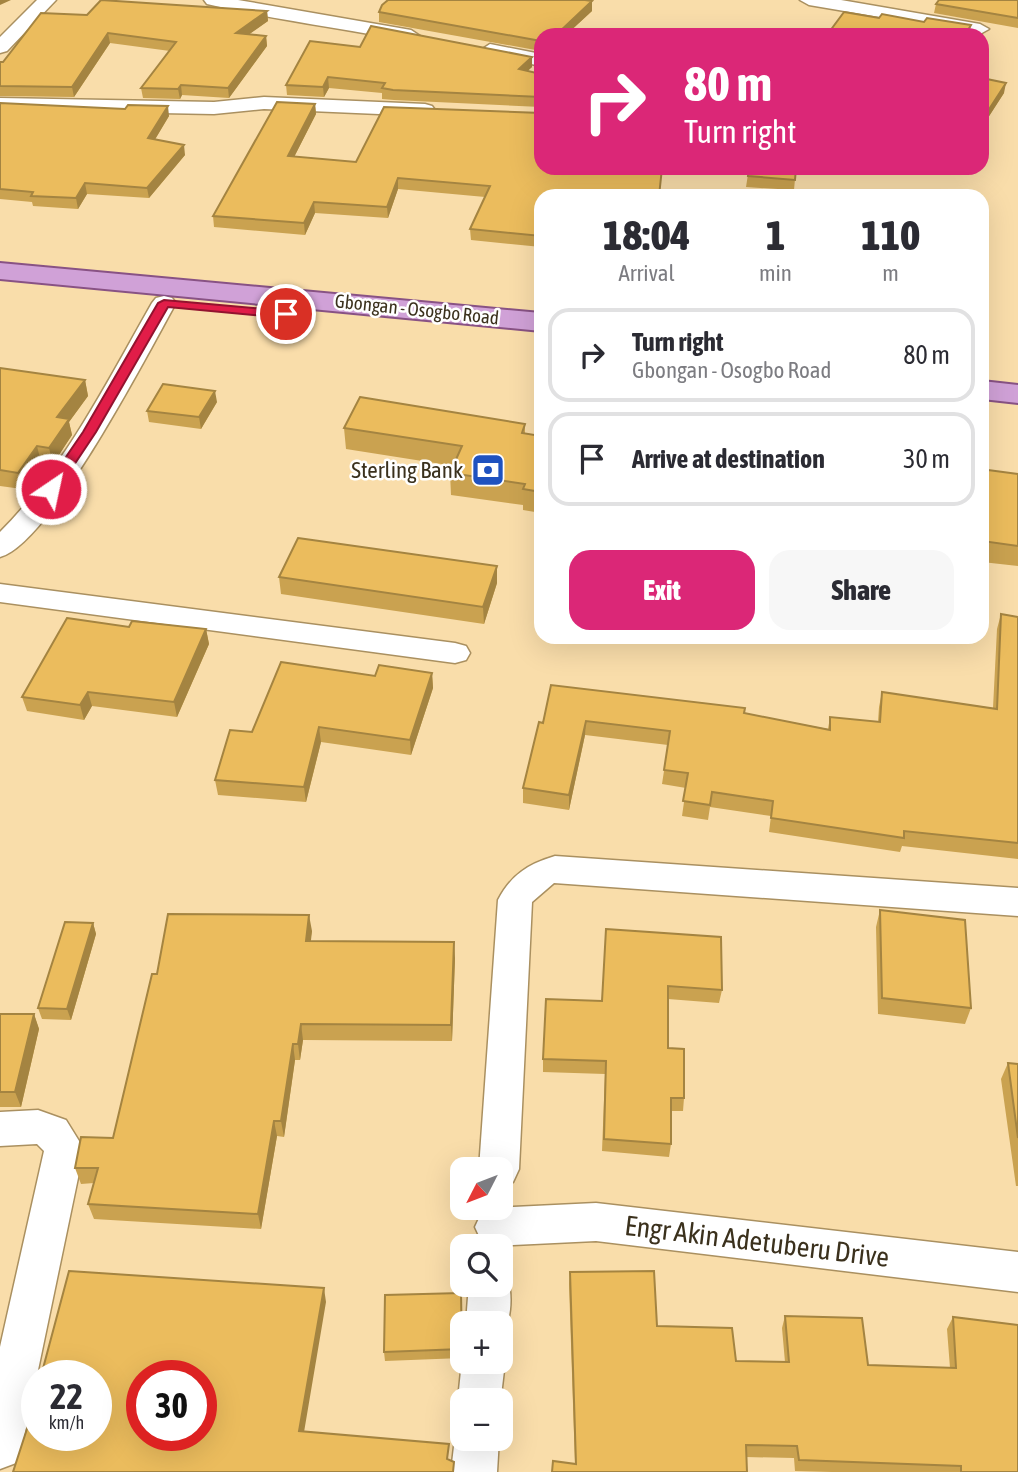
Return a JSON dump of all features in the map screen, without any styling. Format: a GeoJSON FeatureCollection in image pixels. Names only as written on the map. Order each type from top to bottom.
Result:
{"type":"FeatureCollection","features":[{"type":"Feature","properties":{"kind":"main road","name":"Gbongan - Osogbo Road"},"geometry":{"type":"LineString","coordinates":[[0,271],[534,321]]}},
{"type":"Feature","properties":{"kind":"main road","name":"Gbongan - Osogbo Road"},"geometry":{"type":"LineString","coordinates":[[0,290],[389,323],[534,339]]}},
{"type":"Feature","properties":{"kind":"main road"},"geometry":{"type":"LineString","coordinates":[[989,371],[1018,374]]}},
{"type":"Feature","properties":{"kind":"main road"},"geometry":{"type":"LineString","coordinates":[[989,391],[1018,394]]}},
{"type":"Feature","properties":{"kind":"street"},"geometry":{"type":"LineString","coordinates":[[0,47],[47,0]]}},
{"type":"Feature","properties":{"kind":"street"},"geometry":{"type":"LineString","coordinates":[[213,0],[432,40]]}},
{"type":"Feature","properties":{"kind":"street"},"geometry":{"type":"LineString","coordinates":[[809,0],[974,28]]}},
{"type":"Feature","properties":{"kind":"street"},"geometry":{"type":"LineString","coordinates":[[903,16],[914,0]]}},
{"type":"Feature","properties":{"kind":"street"},"geometry":{"type":"LineString","coordinates":[[323,19],[345,6]]}},
{"type":"Feature","properties":{"kind":"street"},"geometry":{"type":"LineString","coordinates":[[473,47],[534,59]]}},
{"type":"Feature","properties":{"kind":"street"},"geometry":{"type":"LineString","coordinates":[[0,104],[214,108],[264,103],[446,111]]}},
{"type":"Feature","properties":{"kind":"street"},"geometry":{"type":"LineString","coordinates":[[0,548],[51,489],[89,432],[164,303]]}},
{"type":"Feature","properties":{"kind":"street"},"geometry":{"type":"LineString","coordinates":[[0,593],[454,653]]}},
{"type":"Feature","properties":{"kind":"street"},"geometry":{"type":"LineString","coordinates":[[500,1157],[515,900],[524,887],[540,874],[555,869],[1018,902]]}},
{"type":"Feature","properties":{"kind":"street"},"geometry":{"type":"LineString","coordinates":[[0,1129],[47,1127],[59,1136],[64,1149],[0,1447]]}},
{"type":"Feature","properties":{"kind":"street","name":"Engr Akin Adetuberu Drive"},"geometry":{"type":"LineString","coordinates":[[495,1227],[596,1222],[1018,1272]]}},
{"type":"Feature","properties":{"kind":"street"},"geometry":{"type":"LineString","coordinates":[[474,1472],[476,1451]]}},
{"type":"Feature","properties":{"kind":"building"},"geometry":{"type":"Polygon","coordinates":[[[101,0],[267,11],[236,33],[266,36],[228,88],[181,85],[178,89],[141,88],[176,42],[108,33],[72,87],[0,86],[0,62],[3,62],[41,13],[87,15],[101,0]]]}},
{"type":"Feature","properties":{"kind":"building"},"geometry":{"type":"Polygon","coordinates":[[[388,0],[592,1],[563,28],[534,28],[534,40],[379,12],[388,0]]]}},
{"type":"Feature","properties":{"kind":"building"},"geometry":{"type":"Polygon","coordinates":[[[939,0],[1018,0],[1018,18],[936,4],[939,0]]]}},
{"type":"Feature","properties":{"kind":"building"},"geometry":{"type":"Polygon","coordinates":[[[844,12],[879,18],[882,14],[924,22],[927,18],[971,25],[969,28],[832,28],[844,12]]]}},
{"type":"Feature","properties":{"kind":"building"},"geometry":{"type":"Polygon","coordinates":[[[371,26],[532,57],[519,69],[534,72],[534,97],[393,90],[382,88],[385,83],[328,77],[323,87],[286,85],[310,41],[360,47],[371,26]]]}},
{"type":"Feature","properties":{"kind":"building"},"geometry":{"type":"Polygon","coordinates":[[[989,79],[1006,83],[989,109],[989,79]]]}},
{"type":"Feature","properties":{"kind":"building"},"geometry":{"type":"Polygon","coordinates":[[[277,102],[315,104],[288,156],[356,162],[384,107],[534,113],[534,175],[661,175],[660,189],[534,189],[534,235],[470,229],[490,186],[398,178],[387,207],[314,202],[304,223],[213,216],[277,102]]]}},
{"type":"Feature","properties":{"kind":"building"},"geometry":{"type":"Polygon","coordinates":[[[0,103],[125,109],[128,105],[168,106],[148,138],[184,145],[147,188],[85,183],[76,198],[31,196],[33,192],[0,189],[0,103]]]}},
{"type":"Feature","properties":{"kind":"building"},"geometry":{"type":"Polygon","coordinates":[[[748,175],[795,175],[795,180],[748,175]]]}},
{"type":"Feature","properties":{"kind":"building"},"geometry":{"type":"Polygon","coordinates":[[[0,368],[85,380],[57,417],[69,419],[49,448],[37,446],[18,473],[0,470],[0,368]]]}},
{"type":"Feature","properties":{"kind":"building"},"geometry":{"type":"Polygon","coordinates":[[[163,384],[215,391],[199,417],[147,411],[163,384]]]}},
{"type":"Feature","properties":{"kind":"building"},"geometry":{"type":"Polygon","coordinates":[[[360,397],[525,424],[522,433],[534,435],[534,491],[523,489],[525,484],[450,473],[462,446],[344,428],[360,397]]]}},
{"type":"Feature","properties":{"kind":"building"},"geometry":{"type":"Polygon","coordinates":[[[989,470],[1018,474],[1018,546],[989,542],[989,470]]]}},
{"type":"Feature","properties":{"kind":"building"},"geometry":{"type":"Polygon","coordinates":[[[298,538],[497,566],[483,607],[279,577],[298,538]]]}},
{"type":"Feature","properties":{"kind":"building"},"geometry":{"type":"Polygon","coordinates":[[[1001,614],[1018,617],[1018,843],[904,831],[904,838],[771,818],[773,801],[712,792],[710,805],[683,801],[688,773],[664,770],[670,731],[586,721],[569,795],[523,788],[539,722],[543,723],[551,685],[745,708],[744,713],[830,730],[830,717],[880,722],[882,692],[997,709],[1001,614]]]}},
{"type":"Feature","properties":{"kind":"building"},"geometry":{"type":"Polygon","coordinates":[[[67,618],[129,627],[132,621],[206,629],[174,702],[88,692],[80,705],[22,697],[67,618]]]}},
{"type":"Feature","properties":{"kind":"building"},"geometry":{"type":"Polygon","coordinates":[[[281,662],[375,676],[379,665],[432,673],[410,740],[319,727],[304,787],[215,780],[230,730],[252,732],[281,662]]]}},
{"type":"Feature","properties":{"kind":"building"},"geometry":{"type":"Polygon","coordinates":[[[880,910],[965,920],[971,1008],[882,998],[880,910]]]}},
{"type":"Feature","properties":{"kind":"building"},"geometry":{"type":"Polygon","coordinates":[[[168,914],[309,915],[306,941],[454,942],[451,1025],[301,1024],[298,1044],[293,1044],[281,1121],[274,1121],[258,1214],[88,1204],[98,1168],[75,1168],[81,1137],[113,1138],[152,974],[157,974],[168,914]]]}},
{"type":"Feature","properties":{"kind":"building"},"geometry":{"type":"Polygon","coordinates":[[[65,922],[93,923],[67,1009],[38,1008],[65,922]]]}},
{"type":"Feature","properties":{"kind":"building"},"geometry":{"type":"Polygon","coordinates":[[[606,929],[721,937],[722,990],[668,986],[668,1048],[684,1049],[684,1098],[671,1098],[671,1144],[604,1139],[606,1061],[543,1059],[546,999],[602,1001],[606,929]]]}},
{"type":"Feature","properties":{"kind":"building"},"geometry":{"type":"Polygon","coordinates":[[[0,1014],[34,1014],[15,1092],[0,1092],[0,1014]]]}},
{"type":"Feature","properties":{"kind":"building"},"geometry":{"type":"Polygon","coordinates":[[[1008,1063],[1018,1064],[1018,1138],[1008,1063]]]}},
{"type":"Feature","properties":{"kind":"building"},"geometry":{"type":"Polygon","coordinates":[[[69,1271],[324,1288],[299,1431],[449,1444],[447,1459],[454,1462],[453,1472],[13,1472],[21,1447],[21,1451],[112,1451],[112,1360],[45,1360],[69,1271]]]}},
{"type":"Feature","properties":{"kind":"building"},"geometry":{"type":"Polygon","coordinates":[[[654,1271],[657,1326],[732,1328],[736,1361],[789,1362],[785,1316],[862,1318],[868,1365],[956,1368],[953,1317],[1018,1325],[1018,1472],[961,1472],[961,1466],[799,1460],[797,1446],[746,1445],[747,1472],[552,1472],[553,1461],[576,1464],[570,1272],[654,1271]]]}},
{"type":"Feature","properties":{"kind":"building"},"geometry":{"type":"Polygon","coordinates":[[[450,1293],[450,1297],[461,1297],[461,1311],[450,1311],[450,1349],[384,1352],[385,1295],[450,1293]]]}},
{"type":"Feature","properties":{"kind":"place","name":"Sterling Bank"},"geometry":{"type":"Point","coordinates":[488,470]}},
{"type":"Feature","properties":{"kind":"route"},"geometry":{"type":"LineString","coordinates":[[51,489],[89,432],[164,303],[286,314]]}}]}
